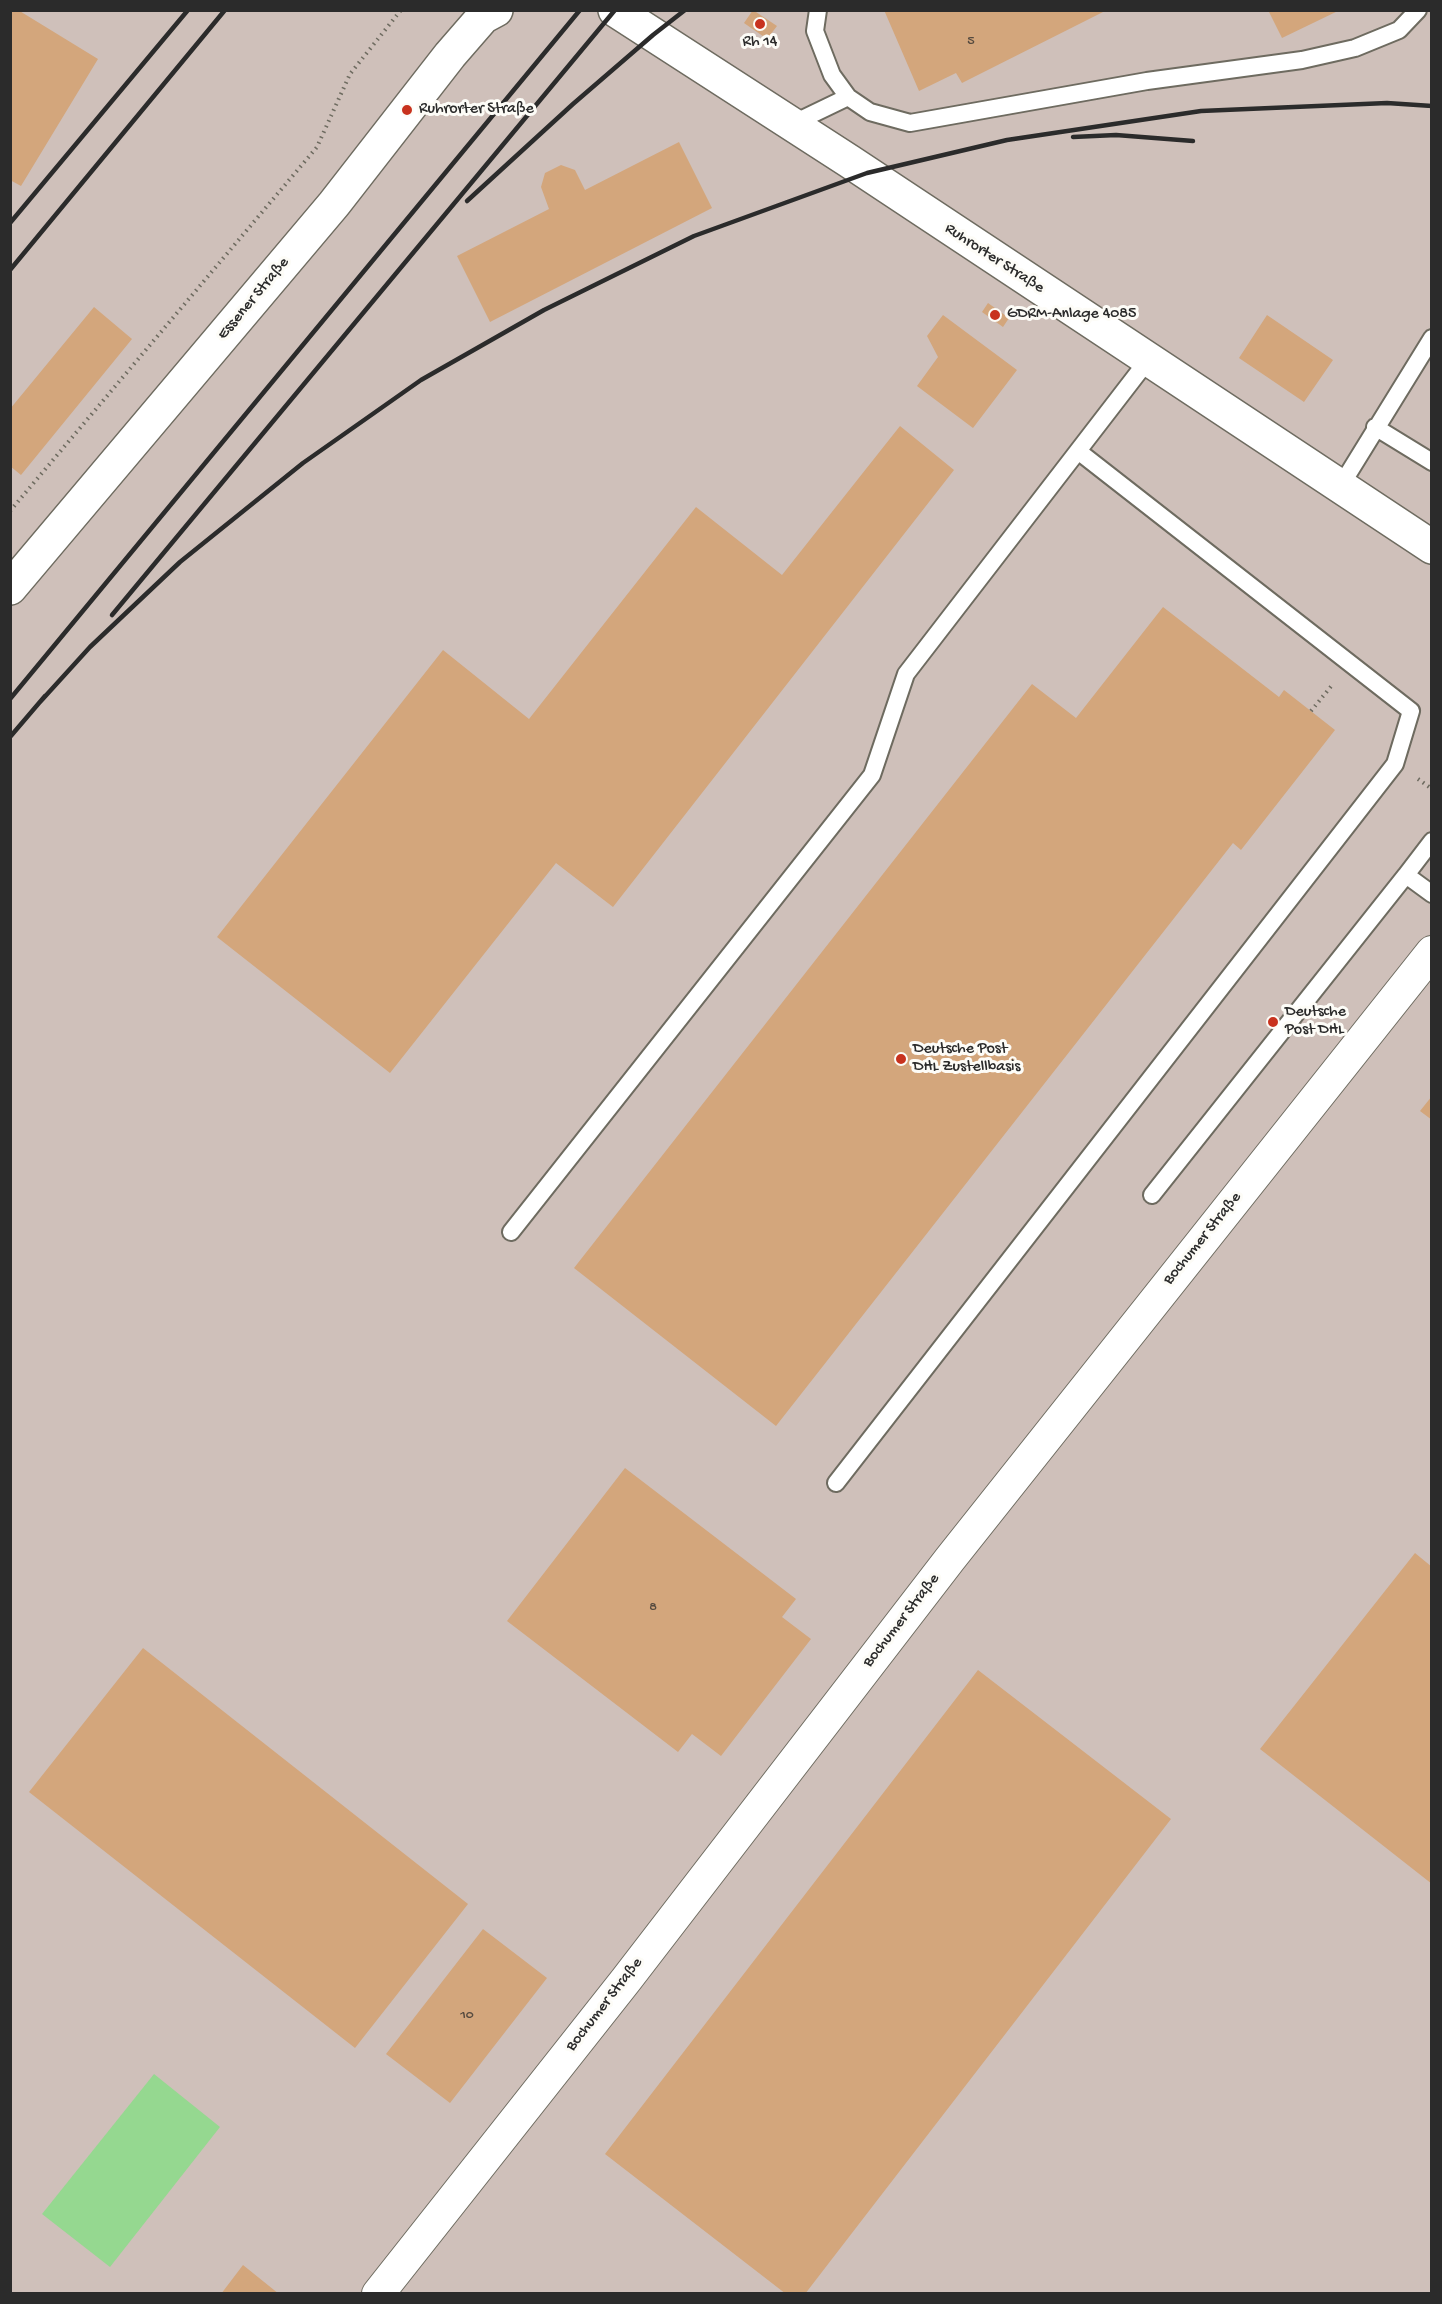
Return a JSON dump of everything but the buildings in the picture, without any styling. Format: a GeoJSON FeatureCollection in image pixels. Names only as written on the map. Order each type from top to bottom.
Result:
{"type":"FeatureCollection","features":[{"type":"Feature","properties":{"kind":"street","name":"Essener Straße"},"geometry":{"type":"LineString","coordinates":[[10,588],[334,204],[450,55],[483,17],[496,10]]}},
{"type":"Feature","properties":{"kind":"street","name":"Ruhrorter Straße"},"geometry":{"type":"LineString","coordinates":[[615,10],[792,124],[1431,547]]}},
{"type":"Feature","properties":{"kind":"street","name":"Bochumer Straße"},"geometry":{"type":"LineString","coordinates":[[378,2294],[626,1980],[950,1559],[1431,952]]}},
{"type":"Feature","properties":{"kind":"lane"},"geometry":{"type":"LineString","coordinates":[[818,10],[815,31],[832,75],[848,98],[870,112],[910,123],[1147,81],[1302,60],[1355,48],[1398,30],[1418,10]]}},
{"type":"Feature","properties":{"kind":"lane"},"geometry":{"type":"LineString","coordinates":[[792,124],[848,98]]}},
{"type":"Feature","properties":{"kind":"lane"},"geometry":{"type":"LineString","coordinates":[[1340,486],[1431,338]]}},
{"type":"Feature","properties":{"kind":"lane"},"geometry":{"type":"LineString","coordinates":[[511,1232],[872,775],[906,674],[1148,360]]}},
{"type":"Feature","properties":{"kind":"lane"},"geometry":{"type":"LineString","coordinates":[[1375,427],[1431,462]]}},
{"type":"Feature","properties":{"kind":"lane"},"geometry":{"type":"LineString","coordinates":[[836,1483],[1395,764],[1411,711],[1078,451]]}},
{"type":"Feature","properties":{"kind":"lane"},"geometry":{"type":"LineString","coordinates":[[1152,1195],[1431,841]]}},
{"type":"Feature","properties":{"kind":"lane"},"geometry":{"type":"LineString","coordinates":[[1406,875],[1431,894]]}},
{"type":"Feature","properties":{"kind":"path"},"geometry":{"type":"LineString","coordinates":[[10,511],[317,147],[350,74],[401,10]]}},
{"type":"Feature","properties":{"kind":"shaded area"},"geometry":{"type":"Polygon","coordinates":[[[11,11],[1431,11],[1431,2293],[11,2293],[11,11]]]}},
{"type":"Feature","properties":{"kind":"green space"},"geometry":{"type":"Polygon","coordinates":[[[154,2074],[220,2127],[110,2267],[42,2214],[154,2074]]]}},
{"type":"Feature","properties":{"kind":"railway"},"geometry":{"type":"LineString","coordinates":[[10,223],[188,10]]}},
{"type":"Feature","properties":{"kind":"railway"},"geometry":{"type":"LineString","coordinates":[[10,270],[225,10]]}},
{"type":"Feature","properties":{"kind":"railway"},"geometry":{"type":"LineString","coordinates":[[10,699],[580,10]]}},
{"type":"Feature","properties":{"kind":"railway"},"geometry":{"type":"LineString","coordinates":[[112,615],[615,10]]}},
{"type":"Feature","properties":{"kind":"railway"},"geometry":{"type":"LineString","coordinates":[[467,201],[573,104],[685,10]]}},
{"type":"Feature","properties":{"kind":"railway"},"geometry":{"type":"LineString","coordinates":[[40,702],[90,647],[180,562],[303,463],[421,380],[544,310],[694,236],[867,173],[1007,140],[1201,111],[1387,103],[1432,106]]}},
{"type":"Feature","properties":{"kind":"railway"},"geometry":{"type":"LineString","coordinates":[[1073,137],[1116,135],[1193,141]]}},
{"type":"Feature","properties":{"kind":"railway"},"geometry":{"type":"LineString","coordinates":[[10,737],[45,696]]}},
{"type":"Feature","properties":{"kind":"place","name":"Rh 14"},"geometry":{"type":"Point","coordinates":[760,24]}},
{"type":"Feature","properties":{"kind":"place","name":"Ruhrorter Straße"},"geometry":{"type":"Point","coordinates":[407,110]}},
{"type":"Feature","properties":{"kind":"place","name":"GDRM-Anlage 4085"},"geometry":{"type":"Point","coordinates":[995,315]}},
{"type":"Feature","properties":{"kind":"place","name":"Deutsche Post DHL"},"geometry":{"type":"Point","coordinates":[1273,1022]}},
{"type":"Feature","properties":{"kind":"place","name":"Deutsche Post DHL Zustellbasis"},"geometry":{"type":"Point","coordinates":[901,1059]}}]}
